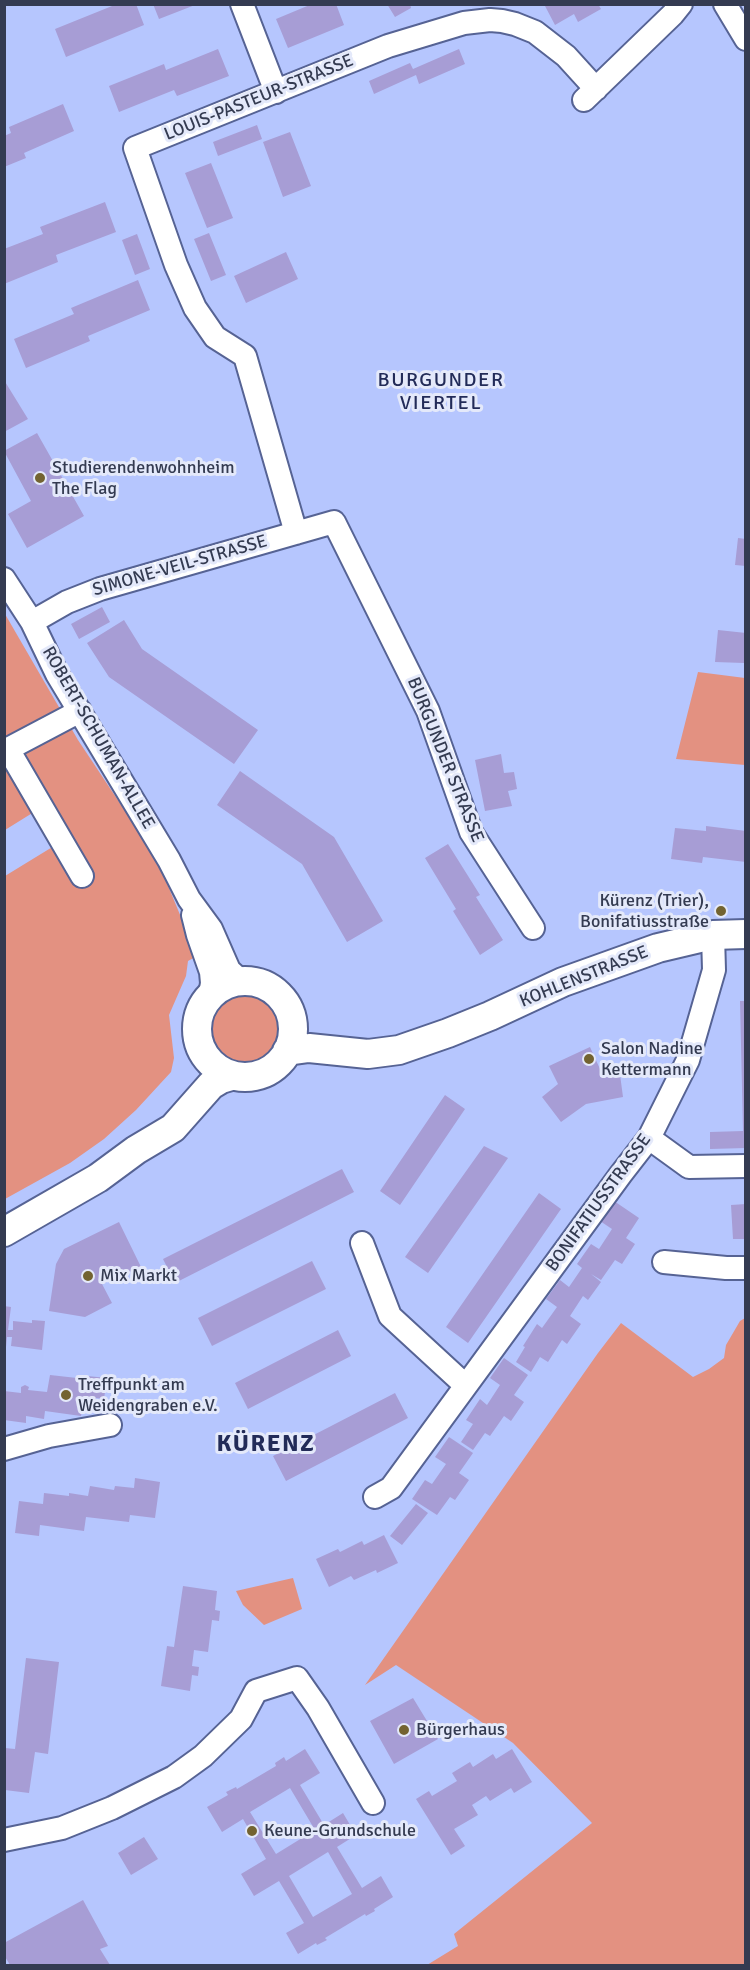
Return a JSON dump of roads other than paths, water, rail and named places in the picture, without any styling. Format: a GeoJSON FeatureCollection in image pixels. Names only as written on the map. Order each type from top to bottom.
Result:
{"type":"FeatureCollection","features":[{"type":"Feature","properties":{"kind":"main road","name":"KOHLENSTRASSE"},"geometry":{"type":"LineString","coordinates":[[287,1051],[309,1048],[354,1054],[384,1053],[428,1041],[490,1016],[563,982],[674,943],[714,935],[746,934]]}},
{"type":"Feature","properties":{"kind":"main road"},"geometry":{"type":"LineString","coordinates":[[4,1232],[98,1178],[136,1150],[173,1128],[211,1085],[231,1076],[246,1077],[264,1073],[279,1063],[292,1038],[291,1019],[284,1002],[271,989],[255,982],[241,981],[224,986],[210,996],[197,1020],[200,1048],[199,1065],[194,1077],[136,1150]]}},
{"type":"Feature","properties":{"kind":"main road","name":"KOHLENSTRASSE"},"geometry":{"type":"LineString","coordinates":[[291,1019],[301,1026],[318,1032],[428,1041]]}},
{"type":"Feature","properties":{"kind":"main road"},"geometry":{"type":"LineString","coordinates":[[200,1048],[213,1065],[231,1076]]}},
{"type":"Feature","properties":{"kind":"street"},"geometry":{"type":"LineString","coordinates":[[242,4],[276,92]]}},
{"type":"Feature","properties":{"kind":"street","name":"LOUIS-PASTEUR-STRASSE"},"geometry":{"type":"LineString","coordinates":[[296,533],[245,356],[215,336],[195,308],[176,265],[135,148],[388,46],[464,23],[489,20],[515,24],[543,38],[566,56],[590,95],[681,4]]}},
{"type":"Feature","properties":{"kind":"street"},"geometry":{"type":"LineString","coordinates":[[725,4],[746,39]]}},
{"type":"Feature","properties":{"kind":"street","name":"SIMONE-VEIL-STRASSE"},"geometry":{"type":"LineString","coordinates":[[32,622],[90,592],[334,522]]}},
{"type":"Feature","properties":{"kind":"street","name":"BURGUNDER STRASSE"},"geometry":{"type":"LineString","coordinates":[[334,522],[429,711],[471,832],[533,928]]}},
{"type":"Feature","properties":{"kind":"street","name":"ROBERT-SCHUMAN-ALLEE"},"geometry":{"type":"LineString","coordinates":[[4,579],[32,622],[57,674],[136,803],[189,899],[211,930],[229,970],[241,981]]}},
{"type":"Feature","properties":{"kind":"street"},"geometry":{"type":"LineString","coordinates":[[80,711],[8,749],[82,876]]}},
{"type":"Feature","properties":{"kind":"street","name":"ROBERT-SCHUMAN-ALLEE"},"geometry":{"type":"LineString","coordinates":[[189,899],[211,972],[210,996]]}},
{"type":"Feature","properties":{"kind":"street","name":"BONIFATIUSSTRASSE"},"geometry":{"type":"LineString","coordinates":[[375,1497],[391,1488],[649,1138],[688,1060],[714,970],[714,935]]}},
{"type":"Feature","properties":{"kind":"street"},"geometry":{"type":"LineString","coordinates":[[649,1138],[689,1167],[746,1166]]}},
{"type":"Feature","properties":{"kind":"street"},"geometry":{"type":"LineString","coordinates":[[362,1243],[390,1316],[465,1385]]}},
{"type":"Feature","properties":{"kind":"street"},"geometry":{"type":"LineString","coordinates":[[664,1262],[746,1268]]}},
{"type":"Feature","properties":{"kind":"street"},"geometry":{"type":"LineString","coordinates":[[4,1449],[49,1436],[110,1425]]}},
{"type":"Feature","properties":{"kind":"street"},"geometry":{"type":"LineString","coordinates":[[4,1839],[62,1828],[112,1808],[174,1777],[203,1756],[241,1719],[256,1691],[297,1678],[318,1708],[373,1803]]}},
{"type":"Feature","properties":{"kind":"place","name":"Studierendenwohnheim The Flag"},"geometry":{"type":"Point","coordinates":[40,478]}},
{"type":"Feature","properties":{"kind":"place","name":"Kürenz (Trier), Bonifatiusstraße"},"geometry":{"type":"Point","coordinates":[721,911]}},
{"type":"Feature","properties":{"kind":"place","name":"Salon Nadine Kettermann"},"geometry":{"type":"Point","coordinates":[589,1059]}},
{"type":"Feature","properties":{"kind":"place","name":"Mix Markt"},"geometry":{"type":"Point","coordinates":[88,1276]}},
{"type":"Feature","properties":{"kind":"place","name":"Treffpunkt am Weidengraben e.V."},"geometry":{"type":"Point","coordinates":[66,1395]}},
{"type":"Feature","properties":{"kind":"place","name":"Bürgerhaus"},"geometry":{"type":"Point","coordinates":[404,1730]}},
{"type":"Feature","properties":{"kind":"place","name":"Keune-Grundschule"},"geometry":{"type":"Point","coordinates":[252,1831]}},
{"type":"Feature","properties":{"kind":"district","name":"BURGUNDER VIERTEL"},"geometry":{"type":"Point","coordinates":[441,392]}},
{"type":"Feature","properties":{"kind":"district","name":"KÜRENZ"},"geometry":{"type":"Point","coordinates":[266,1445]}}]}
